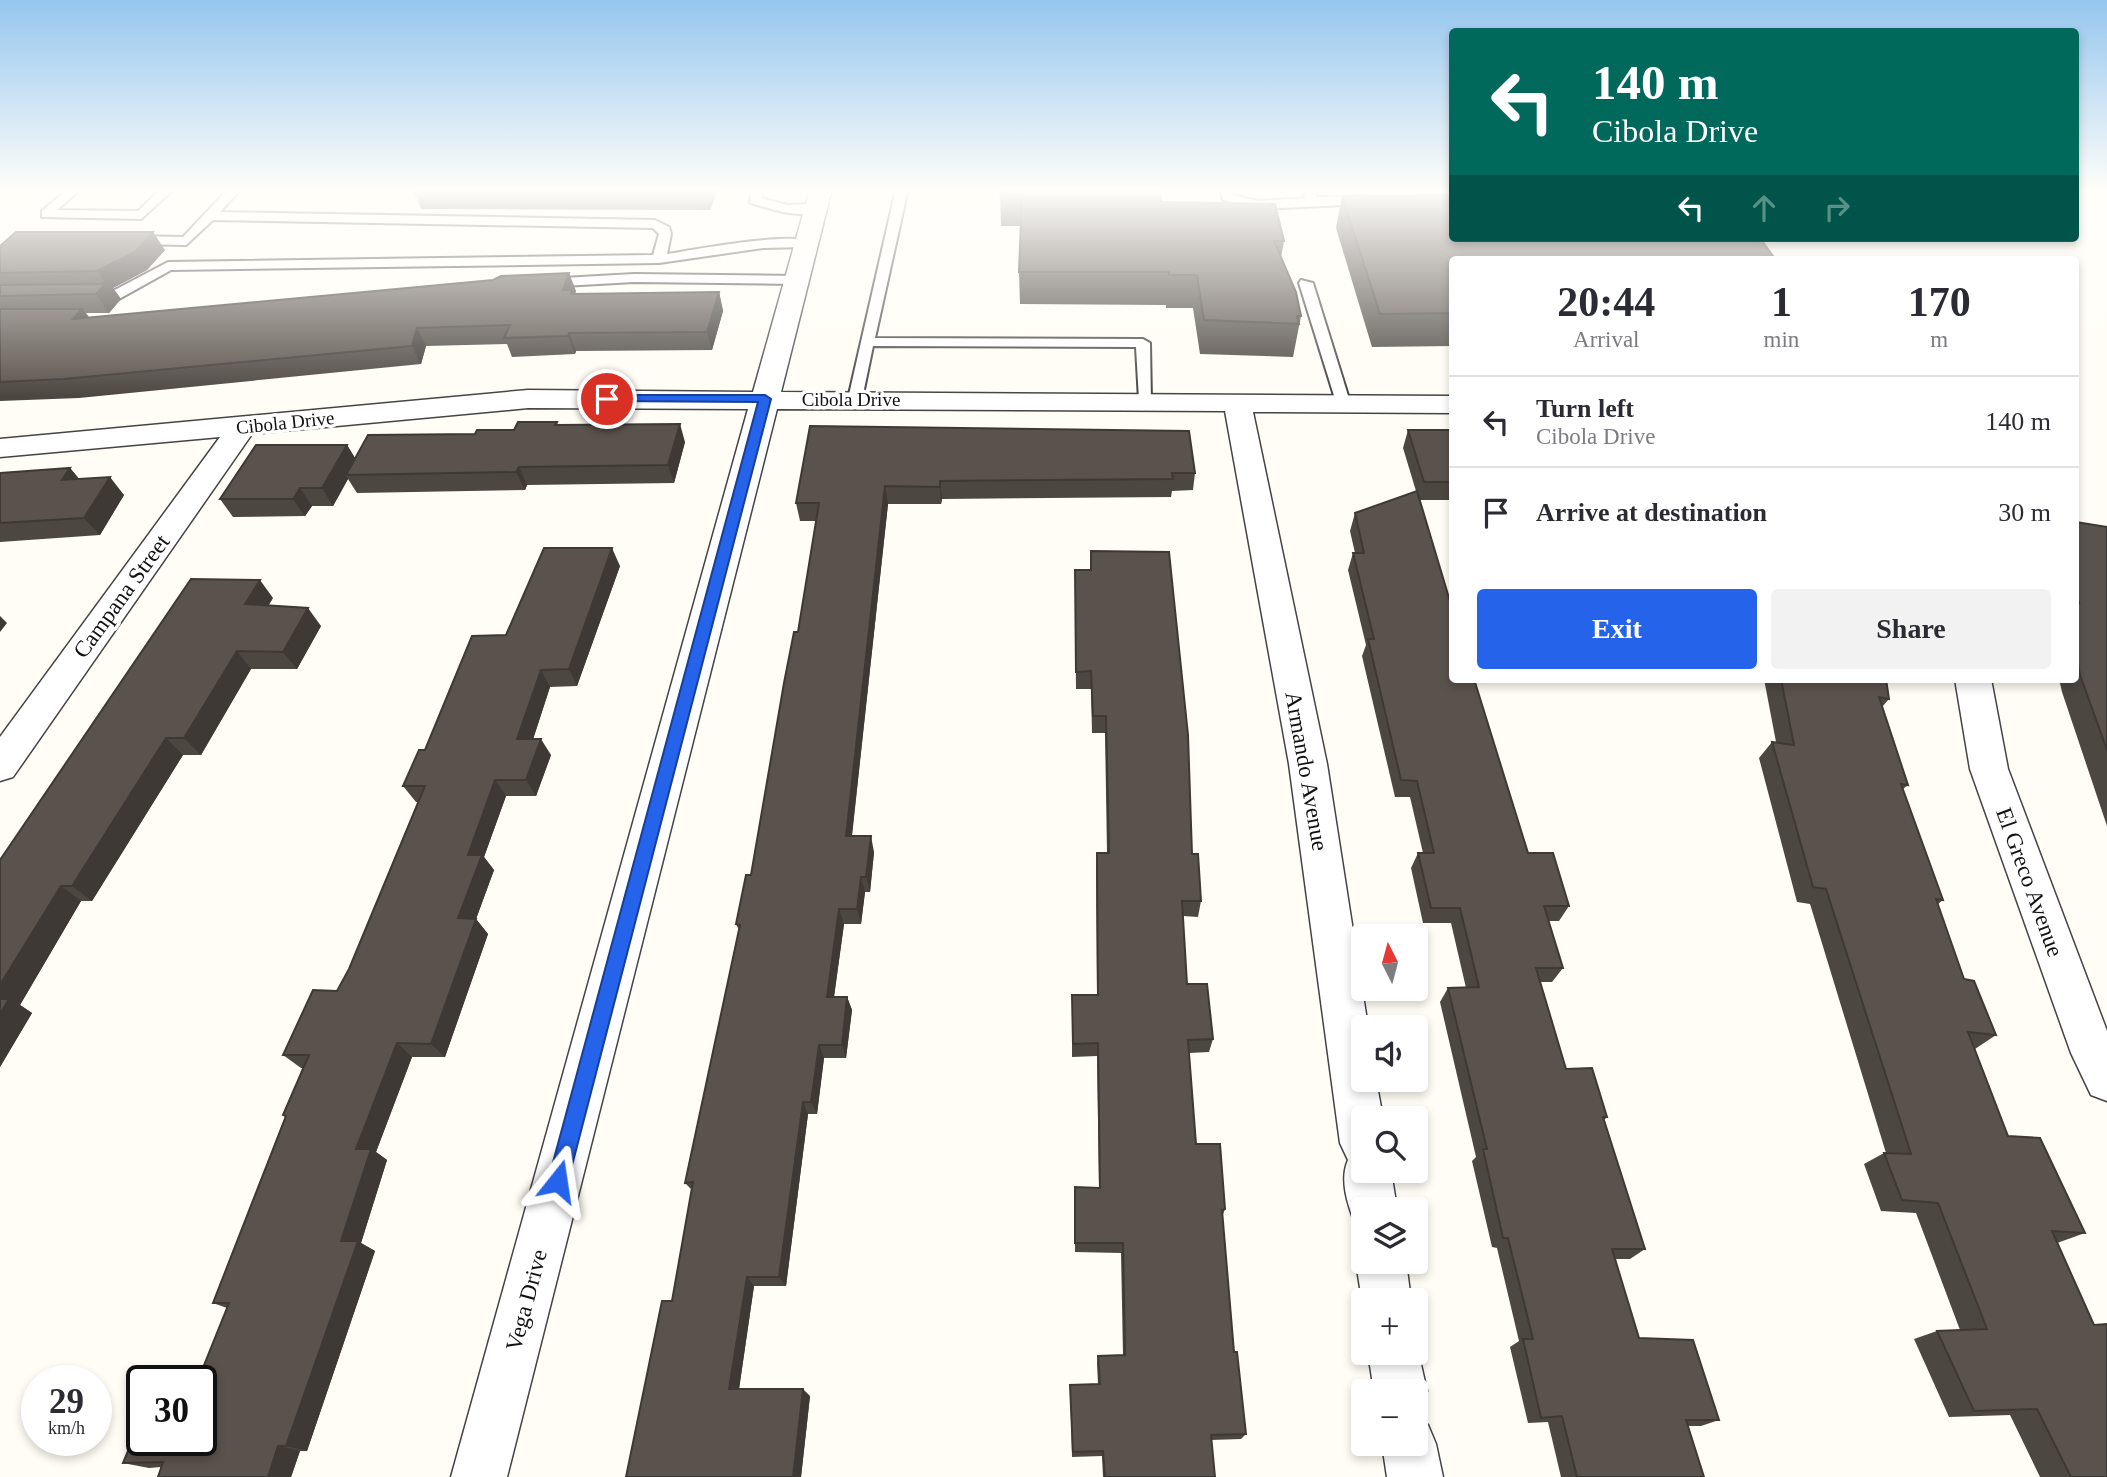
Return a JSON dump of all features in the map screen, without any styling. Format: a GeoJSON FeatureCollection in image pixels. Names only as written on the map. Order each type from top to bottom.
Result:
{"type":"FeatureCollection","features":[{"type":"Feature","properties":{"kind":"street","name":"Vega Drive"},"geometry":{"type":"LineString","coordinates":[[479,1477],[803,258]]}},
{"type":"Feature","properties":{"kind":"street","name":"Cibola Drive"},"geometry":{"type":"LineString","coordinates":[[0,448],[528,399],[1146,400],[1449,404]]}},
{"type":"Feature","properties":{"kind":"street","name":"Armando Avenue"},"geometry":{"type":"LineString","coordinates":[[1237,401],[1308,764],[1358,1106]]}},
{"type":"Feature","properties":{"kind":"street","name":"Campana Street"},"geometry":{"type":"LineString","coordinates":[[0,765],[242,427]]}},
{"type":"Feature","properties":{"kind":"street","name":"El Greco Avenue"},"geometry":{"type":"LineString","coordinates":[[1974,683],[1989,769],[2093,1053],[2107,1079]]}},
{"type":"Feature","properties":{"kind":"street"},"geometry":{"type":"LineString","coordinates":[[1411,1456],[1415,1477]]}},
{"type":"Feature","properties":{"kind":"lane"},"geometry":{"type":"LineString","coordinates":[[76,297],[114,296],[168,266],[659,258]]}},
{"type":"Feature","properties":{"kind":"lane"},"geometry":{"type":"LineString","coordinates":[[855,399],[886,258]]}},
{"type":"Feature","properties":{"kind":"lane"},"geometry":{"type":"LineString","coordinates":[[529,285],[634,278],[797,280]]}},
{"type":"Feature","properties":{"kind":"lane"},"geometry":{"type":"LineString","coordinates":[[1306,283],[1343,402]]}},
{"type":"Feature","properties":{"kind":"lane"},"geometry":{"type":"LineString","coordinates":[[867,342],[1143,343],[1146,400]]}},
{"type":"Feature","properties":{"kind":"building"},"geometry":{"type":"Polygon","coordinates":[[[0,258],[123,258],[97,271],[0,273],[0,258]]]}},
{"type":"Feature","properties":{"kind":"building"},"geometry":{"type":"Polygon","coordinates":[[[1020,258],[1281,258],[1296,292],[1301,316],[1297,316],[1299,324],[1204,320],[1197,275],[1169,275],[1169,272],[1019,272],[1020,258]]]}},
{"type":"Feature","properties":{"kind":"building"},"geometry":{"type":"Polygon","coordinates":[[[1362,258],[1449,258],[1449,313],[1380,314],[1362,258]]]}},
{"type":"Feature","properties":{"kind":"building"},"geometry":{"type":"Polygon","coordinates":[[[569,273],[563,290],[572,290],[571,294],[719,292],[707,332],[569,333],[568,336],[504,338],[510,325],[417,328],[412,346],[64,379],[0,382],[0,309],[82,309],[73,319],[493,280],[501,276],[569,273]]]}},
{"type":"Feature","properties":{"kind":"building"},"geometry":{"type":"Polygon","coordinates":[[[108,281],[96,294],[0,296],[0,285],[101,284],[108,281]]]}},
{"type":"Feature","properties":{"kind":"building"},"geometry":{"type":"Polygon","coordinates":[[[518,422],[557,422],[555,425],[680,424],[668,465],[519,467],[516,472],[346,475],[368,435],[475,434],[477,430],[514,430],[518,422]]]}},
{"type":"Feature","properties":{"kind":"building"},"geometry":{"type":"Polygon","coordinates":[[[810,426],[1189,431],[1195,473],[1172,473],[1173,479],[940,481],[940,487],[885,486],[846,836],[871,836],[866,877],[861,877],[857,909],[839,909],[827,997],[847,997],[842,1045],[819,1045],[811,1102],[803,1102],[779,1277],[747,1277],[729,1389],[803,1389],[793,1477],[626,1477],[662,1301],[672,1301],[693,1182],[685,1183],[740,925],[736,924],[746,875],[751,875],[794,632],[798,632],[819,503],[796,503],[810,426]]]}},
{"type":"Feature","properties":{"kind":"building"},"geometry":{"type":"Polygon","coordinates":[[[1408,430],[1449,430],[1449,482],[1424,482],[1408,430]]]}},
{"type":"Feature","properties":{"kind":"building"},"geometry":{"type":"Polygon","coordinates":[[[256,445],[347,445],[322,488],[300,488],[293,499],[220,499],[256,445]]]}},
{"type":"Feature","properties":{"kind":"building"},"geometry":{"type":"Polygon","coordinates":[[[70,468],[62,480],[110,477],[84,518],[0,523],[0,473],[70,468]]]}},
{"type":"Feature","properties":{"kind":"building"},"geometry":{"type":"Polygon","coordinates":[[[1417,491],[1449,598],[1449,683],[1475,683],[1528,853],[1553,853],[1569,906],[1544,906],[1563,968],[1536,968],[1566,1069],[1592,1068],[1607,1117],[1603,1117],[1645,1249],[1612,1249],[1639,1338],[1693,1340],[1719,1420],[1686,1420],[1704,1477],[1577,1477],[1562,1416],[1541,1418],[1523,1339],[1533,1339],[1508,1238],[1503,1238],[1483,1149],[1487,1149],[1448,988],[1479,987],[1460,908],[1431,908],[1418,853],[1434,853],[1417,781],[1401,780],[1368,639],[1374,639],[1353,553],[1364,553],[1355,513],[1417,491]]]}},
{"type":"Feature","properties":{"kind":"building"},"geometry":{"type":"Polygon","coordinates":[[[2079,522],[2107,527],[2107,750],[2080,675],[2079,522]]]}},
{"type":"Feature","properties":{"kind":"building"},"geometry":{"type":"Polygon","coordinates":[[[544,548],[612,548],[569,669],[541,670],[517,739],[541,739],[526,780],[495,780],[468,855],[482,855],[458,918],[476,919],[431,1044],[397,1043],[356,1149],[371,1149],[341,1241],[358,1241],[286,1446],[278,1446],[268,1477],[158,1477],[163,1462],[123,1463],[126,1456],[217,1456],[217,1365],[204,1365],[229,1303],[213,1303],[286,1116],[283,1115],[309,1055],[283,1055],[313,990],[337,991],[349,969],[425,786],[403,786],[419,750],[425,750],[472,636],[506,635],[544,548]]]}},
{"type":"Feature","properties":{"kind":"building"},"geometry":{"type":"Polygon","coordinates":[[[1091,551],[1169,552],[1188,735],[1192,854],[1198,854],[1201,901],[1182,901],[1187,984],[1207,984],[1213,1039],[1188,1040],[1196,1144],[1220,1144],[1225,1209],[1222,1210],[1234,1352],[1237,1352],[1246,1434],[1211,1435],[1215,1477],[1105,1477],[1103,1451],[1073,1452],[1070,1385],[1100,1384],[1098,1356],[1125,1355],[1123,1243],[1075,1243],[1075,1187],[1100,1188],[1098,1043],[1073,1044],[1072,995],[1098,995],[1097,853],[1109,853],[1106,716],[1093,716],[1091,671],[1076,672],[1075,570],[1091,570],[1091,551]]]}},
{"type":"Feature","properties":{"kind":"building"},"geometry":{"type":"Polygon","coordinates":[[[191,579],[260,580],[245,604],[308,608],[283,652],[237,651],[184,738],[166,738],[72,886],[61,886],[0,985],[0,860],[191,579]]]}},
{"type":"Feature","properties":{"kind":"building"},"geometry":{"type":"Polygon","coordinates":[[[1782,683],[1887,683],[1889,699],[1879,697],[1908,785],[1901,784],[1943,900],[1936,899],[1964,979],[1974,981],[1996,1035],[1968,1032],[2008,1136],[2040,1138],[2085,1233],[2052,1231],[2094,1325],[2107,1324],[2107,1477],[2071,1477],[2037,1409],[1974,1411],[1937,1331],[1987,1329],[1938,1203],[1902,1200],[1884,1153],[1911,1154],[1826,889],[1813,887],[1772,742],[1794,745],[1782,683]]]}},
{"type":"Feature","properties":{"kind":"building"},"geometry":{"type":"Polygon","coordinates":[[[0,999],[9,999],[0,1014],[0,999]]]}},
{"type":"Feature","properties":{"kind":"route"},"geometry":{"type":"LineString","coordinates":[[558,1181],[765,399],[607,399]]}}]}
